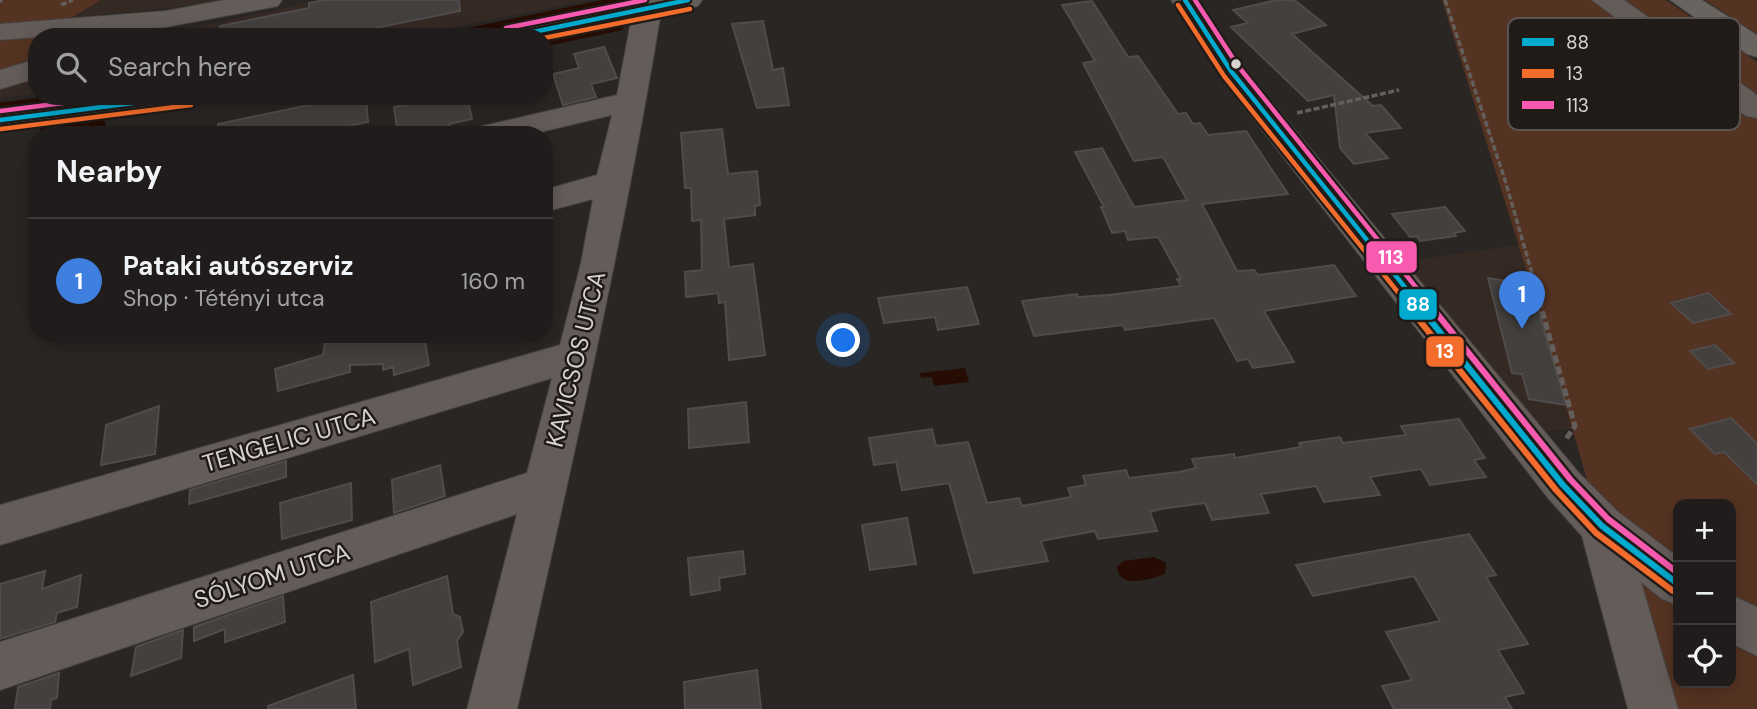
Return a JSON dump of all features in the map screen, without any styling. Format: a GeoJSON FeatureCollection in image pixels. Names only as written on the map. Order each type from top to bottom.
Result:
{"type":"FeatureCollection","features":[{"type":"Feature","properties":{"kind":"highway"},"geometry":{"type":"LineString","coordinates":[[1685,0],[1712,18]]}},
{"type":"Feature","properties":{"kind":"highway"},"geometry":{"type":"LineString","coordinates":[[1740,37],[1757,48]]}},
{"type":"Feature","properties":{"kind":"main road"},"geometry":{"type":"LineString","coordinates":[[547,28],[650,4],[688,0]]}},
{"type":"Feature","properties":{"kind":"main road"},"geometry":{"type":"LineString","coordinates":[[0,120],[119,105]]}},
{"type":"Feature","properties":{"kind":"street"},"geometry":{"type":"LineString","coordinates":[[51,28],[166,19],[268,0]]}},
{"type":"Feature","properties":{"kind":"street"},"geometry":{"type":"LineString","coordinates":[[1185,0],[1212,45],[1269,119],[1537,454],[1602,526],[1673,580]]}},
{"type":"Feature","properties":{"kind":"street"},"geometry":{"type":"LineString","coordinates":[[1606,0],[1631,18]]}},
{"type":"Feature","properties":{"kind":"street","name":"KAVICSOS UTCA"},"geometry":{"type":"LineString","coordinates":[[492,709],[600,263],[612,182],[650,4]]}},
{"type":"Feature","properties":{"kind":"street"},"geometry":{"type":"LineString","coordinates":[[148,28],[166,19]]}},
{"type":"Feature","properties":{"kind":"street"},"geometry":{"type":"LineString","coordinates":[[0,32],[28,30]]}},
{"type":"Feature","properties":{"kind":"street"},"geometry":{"type":"LineString","coordinates":[[0,80],[28,71]]}},
{"type":"Feature","properties":{"kind":"street"},"geometry":{"type":"LineString","coordinates":[[1740,97],[1757,109]]}},
{"type":"Feature","properties":{"kind":"street"},"geometry":{"type":"LineString","coordinates":[[524,126],[631,101]]}},
{"type":"Feature","properties":{"kind":"street"},"geometry":{"type":"LineString","coordinates":[[553,198],[612,182]]}},
{"type":"Feature","properties":{"kind":"street","name":"TENGELIC UTCA"},"geometry":{"type":"LineString","coordinates":[[0,525],[579,355]]}},
{"type":"Feature","properties":{"kind":"street","name":"SÓLYOM UTCA"},"geometry":{"type":"LineString","coordinates":[[0,666],[544,486]]}},
{"type":"Feature","properties":{"kind":"street"},"geometry":{"type":"LineString","coordinates":[[1602,526],[1653,709]]}},
{"type":"Feature","properties":{"kind":"street"},"geometry":{"type":"LineString","coordinates":[[1736,620],[1757,633]]}},
{"type":"Feature","properties":{"kind":"path"},"geometry":{"type":"LineString","coordinates":[[1445,0],[1505,180],[1575,426],[1565,439],[1537,454]]}},
{"type":"Feature","properties":{"kind":"path"},"geometry":{"type":"LineString","coordinates":[[1269,119],[1399,90]]}},
{"type":"Feature","properties":{"kind":"shaded area"},"geometry":{"type":"Polygon","coordinates":[[[0,0],[101,0],[71,18],[0,24],[0,0]]]}},
{"type":"Feature","properties":{"kind":"shaded area"},"geometry":{"type":"Polygon","coordinates":[[[101,0],[241,0],[71,18],[101,0]]]}},
{"type":"Feature","properties":{"kind":"shaded area"},"geometry":{"type":"Polygon","coordinates":[[[321,0],[589,0],[451,28],[192,28],[321,0]]]}},
{"type":"Feature","properties":{"kind":"shaded area"},"geometry":{"type":"Polygon","coordinates":[[[1442,0],[1666,0],[1692,18],[1508,18],[1508,130],[1740,130],[1740,50],[1757,62],[1757,709],[1653,709],[1531,285],[1442,0]]]}},
{"type":"Feature","properties":{"kind":"shaded area"},"geometry":{"type":"Polygon","coordinates":[[[1705,0],[1757,0],[1757,34],[1740,23],[1740,18],[1733,18],[1705,0]]]}},
{"type":"Feature","properties":{"kind":"shaded area"},"geometry":{"type":"Polygon","coordinates":[[[28,38],[28,63],[0,72],[0,40],[28,38]]]}},
{"type":"Feature","properties":{"kind":"shaded area"},"geometry":{"type":"Polygon","coordinates":[[[28,76],[28,95],[0,98],[0,85],[28,76]]]}},
{"type":"Feature","properties":{"kind":"shaded area"},"geometry":{"type":"Polygon","coordinates":[[[1519,245],[1573,429],[1541,432],[1405,261],[1519,245]]]}},
{"type":"Feature","properties":{"kind":"shaded area"},"geometry":{"type":"Polygon","coordinates":[[[965,368],[969,382],[934,386],[932,377],[921,378],[920,373],[965,368]]]}},
{"type":"Feature","properties":{"kind":"shaded area"},"geometry":{"type":"Polygon","coordinates":[[[1154,557],[1166,563],[1165,574],[1129,581],[1119,574],[1117,567],[1123,561],[1154,557]]]}},
{"type":"Feature","properties":{"kind":"building"},"geometry":{"type":"Polygon","coordinates":[[[324,0],[459,0],[460,11],[376,28],[220,28],[309,8],[309,3],[324,0]]]}},
{"type":"Feature","properties":{"kind":"building"},"geometry":{"type":"Polygon","coordinates":[[[1277,0],[1294,0],[1326,25],[1292,34],[1373,106],[1381,105],[1401,128],[1365,133],[1388,158],[1354,164],[1340,148],[1334,95],[1308,101],[1231,27],[1248,23],[1233,10],[1277,0]]]}},
{"type":"Feature","properties":{"kind":"building"},"geometry":{"type":"Polygon","coordinates":[[[1092,1],[1128,57],[1138,56],[1178,114],[1186,113],[1193,124],[1200,123],[1208,135],[1246,131],[1288,194],[1202,204],[1237,271],[1254,270],[1258,275],[1334,265],[1356,296],[1264,311],[1294,362],[1253,368],[1248,359],[1237,361],[1214,318],[1125,330],[1123,325],[1034,336],[1022,301],[1077,294],[1078,297],[1109,295],[1181,286],[1177,279],[1181,279],[1158,237],[1128,240],[1125,231],[1112,233],[1101,207],[1104,207],[1075,152],[1102,148],[1134,207],[1187,200],[1163,157],[1134,161],[1083,63],[1095,61],[1062,5],[1092,1]]]}},
{"type":"Feature","properties":{"kind":"building"},"geometry":{"type":"Polygon","coordinates":[[[763,21],[773,70],[783,68],[789,105],[757,108],[732,24],[763,21]]]}},
{"type":"Feature","properties":{"kind":"building"},"geometry":{"type":"Polygon","coordinates":[[[604,47],[617,78],[591,84],[596,97],[563,105],[553,74],[579,68],[574,54],[604,47]]]}},
{"type":"Feature","properties":{"kind":"building"},"geometry":{"type":"Polygon","coordinates":[[[309,105],[367,105],[368,122],[352,126],[218,124],[309,105]]]}},
{"type":"Feature","properties":{"kind":"building"},"geometry":{"type":"Polygon","coordinates":[[[469,105],[472,119],[449,124],[450,126],[397,126],[394,107],[469,105]]]}},
{"type":"Feature","properties":{"kind":"building"},"geometry":{"type":"Polygon","coordinates":[[[722,129],[728,174],[757,171],[760,205],[755,206],[755,215],[724,219],[729,267],[753,264],[765,355],[729,360],[725,302],[719,303],[718,293],[686,297],[685,272],[702,270],[701,220],[692,221],[691,188],[685,188],[681,133],[722,129]]]}},
{"type":"Feature","properties":{"kind":"building"},"geometry":{"type":"Polygon","coordinates":[[[1445,207],[1465,231],[1454,233],[1456,236],[1420,241],[1417,236],[1410,237],[1392,214],[1445,207]]]}},
{"type":"Feature","properties":{"kind":"building"},"geometry":{"type":"Polygon","coordinates":[[[1488,278],[1531,285],[1566,405],[1529,399],[1522,374],[1512,373],[1488,278]]]}},
{"type":"Feature","properties":{"kind":"building"},"geometry":{"type":"Polygon","coordinates":[[[967,287],[979,324],[938,330],[935,317],[884,323],[878,298],[967,287]]]}},
{"type":"Feature","properties":{"kind":"building"},"geometry":{"type":"Polygon","coordinates":[[[1708,293],[1731,314],[1693,323],[1671,303],[1708,293]]]}},
{"type":"Feature","properties":{"kind":"building"},"geometry":{"type":"Polygon","coordinates":[[[325,343],[425,343],[429,365],[394,375],[393,367],[383,370],[383,364],[350,365],[350,372],[278,391],[275,369],[323,355],[325,343]]]}},
{"type":"Feature","properties":{"kind":"building"},"geometry":{"type":"Polygon","coordinates":[[[1715,345],[1734,363],[1708,369],[1690,351],[1715,345]]]}},
{"type":"Feature","properties":{"kind":"building"},"geometry":{"type":"Polygon","coordinates":[[[746,402],[749,442],[689,448],[688,409],[746,402]]]}},
{"type":"Feature","properties":{"kind":"building"},"geometry":{"type":"Polygon","coordinates":[[[159,406],[155,454],[101,465],[106,425],[159,406]]]}},
{"type":"Feature","properties":{"kind":"building"},"geometry":{"type":"Polygon","coordinates":[[[1731,418],[1757,444],[1757,484],[1724,452],[1715,454],[1690,429],[1731,418]]]}},
{"type":"Feature","properties":{"kind":"building"},"geometry":{"type":"Polygon","coordinates":[[[1459,419],[1485,458],[1474,460],[1486,477],[1430,485],[1421,469],[1370,477],[1380,495],[1324,502],[1316,486],[1261,494],[1269,513],[1212,520],[1205,503],[1160,509],[1150,512],[1157,531],[1098,539],[1095,531],[1041,541],[1048,561],[974,573],[949,483],[902,490],[896,462],[874,465],[869,438],[932,429],[936,446],[968,442],[987,503],[1019,498],[1022,506],[1071,497],[1068,488],[1086,485],[1083,476],[1126,470],[1129,478],[1179,472],[1196,468],[1192,459],[1234,454],[1235,458],[1301,447],[1299,443],[1340,437],[1343,443],[1406,435],[1401,426],[1459,419]]]}},
{"type":"Feature","properties":{"kind":"building"},"geometry":{"type":"Polygon","coordinates":[[[286,461],[286,477],[189,504],[190,490],[286,461]]]}},
{"type":"Feature","properties":{"kind":"building"},"geometry":{"type":"Polygon","coordinates":[[[440,465],[445,496],[394,513],[392,480],[440,465]]]}},
{"type":"Feature","properties":{"kind":"building"},"geometry":{"type":"Polygon","coordinates":[[[351,483],[352,520],[282,539],[280,503],[351,483]]]}},
{"type":"Feature","properties":{"kind":"building"},"geometry":{"type":"Polygon","coordinates":[[[907,518],[916,564],[870,570],[862,525],[907,518]]]}},
{"type":"Feature","properties":{"kind":"building"},"geometry":{"type":"Polygon","coordinates":[[[1469,534],[1496,575],[1486,577],[1528,644],[1498,650],[1524,693],[1505,697],[1512,709],[1394,709],[1382,686],[1412,680],[1386,632],[1440,621],[1414,576],[1313,596],[1296,565],[1469,534]]]}},
{"type":"Feature","properties":{"kind":"building"},"geometry":{"type":"Polygon","coordinates":[[[743,551],[745,574],[719,578],[720,590],[691,595],[688,558],[743,551]]]}},
{"type":"Feature","properties":{"kind":"building"},"geometry":{"type":"Polygon","coordinates":[[[45,571],[42,589],[81,575],[77,607],[57,613],[55,622],[0,639],[0,584],[45,571]]]}},
{"type":"Feature","properties":{"kind":"building"},"geometry":{"type":"Polygon","coordinates":[[[447,576],[453,614],[460,617],[463,632],[457,641],[461,667],[413,685],[409,649],[375,662],[371,602],[447,576]]]}},
{"type":"Feature","properties":{"kind":"building"},"geometry":{"type":"Polygon","coordinates":[[[283,596],[285,622],[225,642],[225,629],[194,641],[194,627],[283,596]]]}},
{"type":"Feature","properties":{"kind":"building"},"geometry":{"type":"Polygon","coordinates":[[[183,630],[181,658],[131,676],[136,647],[183,630]]]}},
{"type":"Feature","properties":{"kind":"building"},"geometry":{"type":"Polygon","coordinates":[[[757,670],[761,709],[685,709],[684,682],[757,670]]]}},
{"type":"Feature","properties":{"kind":"building"},"geometry":{"type":"Polygon","coordinates":[[[59,673],[57,698],[51,700],[50,709],[15,709],[18,687],[59,673]]]}},
{"type":"Feature","properties":{"kind":"building"},"geometry":{"type":"Polygon","coordinates":[[[353,675],[356,709],[268,709],[268,706],[353,675]]]}},
{"type":"Feature","properties":{"kind":"waterway"},"geometry":{"type":"LineString","coordinates":[[485,28],[620,0]]}},
{"type":"Feature","properties":{"kind":"waterway"},"geometry":{"type":"LineString","coordinates":[[553,41],[620,27]]}},
{"type":"Feature","properties":{"kind":"waterway"},"geometry":{"type":"LineString","coordinates":[[0,106],[28,103]]}},
{"type":"Feature","properties":{"kind":"waterway"},"geometry":{"type":"LineString","coordinates":[[85,126],[102,124]]}},
{"type":"Feature","properties":{"kind":"transit line","name":"113"},"geometry":{"type":"LineString","coordinates":[[506,28],[645,0]]}},
{"type":"Feature","properties":{"kind":"transit line","name":"88"},"geometry":{"type":"LineString","coordinates":[[553,28],[688,0]]}},
{"type":"Feature","properties":{"kind":"transit line","name":"88"},"geometry":{"type":"LineString","coordinates":[[1185,0],[1231,71],[1563,485],[1602,526],[1673,580]]}},
{"type":"Feature","properties":{"kind":"transit line","name":"113"},"geometry":{"type":"LineString","coordinates":[[1195,0],[1238,66],[1570,479],[1608,519],[1673,569]]}},
{"type":"Feature","properties":{"kind":"transit line","name":"13"},"geometry":{"type":"LineString","coordinates":[[1178,5],[1224,76],[1556,490],[1596,533],[1673,591]]}},
{"type":"Feature","properties":{"kind":"transit line","name":"13"},"geometry":{"type":"LineString","coordinates":[[553,36],[690,9]]}},
{"type":"Feature","properties":{"kind":"transit line","name":"113"},"geometry":{"type":"LineString","coordinates":[[0,111],[47,105]]}},
{"type":"Feature","properties":{"kind":"transit line","name":"88"},"geometry":{"type":"LineString","coordinates":[[0,120],[118,105]]}},
{"type":"Feature","properties":{"kind":"transit line","name":"13"},"geometry":{"type":"LineString","coordinates":[[1,129],[191,105]]}},
{"type":"Feature","properties":{"kind":"place","name":"Pataki autószerviz"},"geometry":{"type":"Point","coordinates":[1522,329]}}]}
